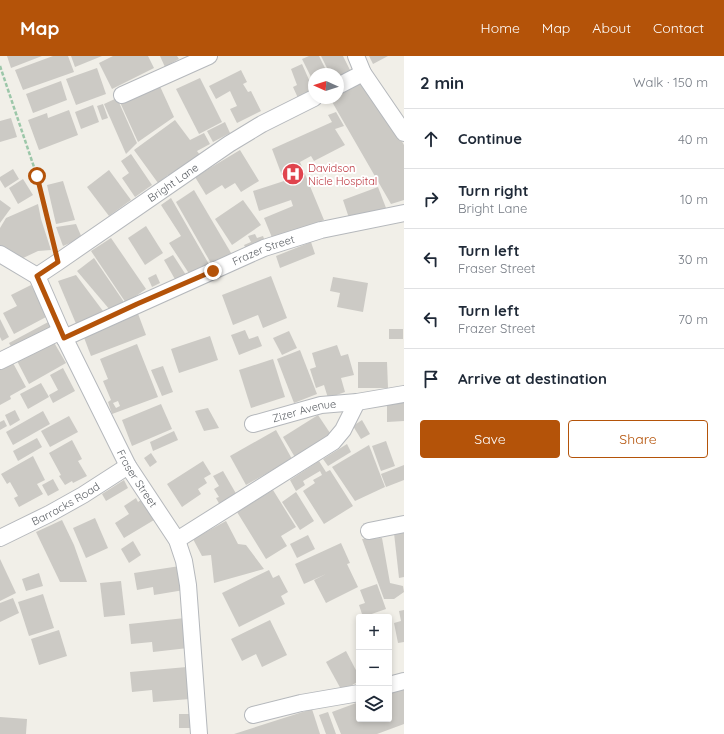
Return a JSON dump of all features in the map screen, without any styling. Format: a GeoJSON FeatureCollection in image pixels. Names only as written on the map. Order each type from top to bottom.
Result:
{"type":"FeatureCollection","features":[{"type":"Feature","properties":{"kind":"street"},"geometry":{"type":"LineString","coordinates":[[122,95],[209,56]]}},
{"type":"Feature","properties":{"kind":"street"},"geometry":{"type":"LineString","coordinates":[[356,56],[364,73],[404,133]]}},
{"type":"Feature","properties":{"kind":"street"},"geometry":{"type":"LineString","coordinates":[[344,83],[364,73]]}},
{"type":"Feature","properties":{"kind":"street","name":"Bright Lane"},"geometry":{"type":"LineString","coordinates":[[37,276],[229,144],[262,124],[308,101]]}},
{"type":"Feature","properties":{"kind":"street","name":"Frazer Street"},"geometry":{"type":"LineString","coordinates":[[0,362],[264,248],[321,230],[404,213]]}},
{"type":"Feature","properties":{"kind":"street"},"geometry":{"type":"LineString","coordinates":[[0,254],[37,276]]}},
{"type":"Feature","properties":{"kind":"street","name":"Fraser Street"},"geometry":{"type":"LineString","coordinates":[[37,276],[63,335],[128,466],[177,540],[184,561],[188,584],[199,734]]}},
{"type":"Feature","properties":{"kind":"street","name":"Zizer Avenue"},"geometry":{"type":"LineString","coordinates":[[253,424],[321,404],[357,402],[404,394]]}},
{"type":"Feature","properties":{"kind":"street"},"geometry":{"type":"LineString","coordinates":[[177,540],[333,442],[343,430],[357,402]]}},
{"type":"Feature","properties":{"kind":"street","name":"Barracks Road"},"geometry":{"type":"LineString","coordinates":[[0,538],[49,514],[83,495],[128,466]]}},
{"type":"Feature","properties":{"kind":"street"},"geometry":{"type":"LineString","coordinates":[[369,531],[404,524]]}},
{"type":"Feature","properties":{"kind":"street"},"geometry":{"type":"LineString","coordinates":[[392,684],[404,681]]}},
{"type":"Feature","properties":{"kind":"street"},"geometry":{"type":"LineString","coordinates":[[253,715],[301,703],[356,694]]}},
{"type":"Feature","properties":{"kind":"path"},"geometry":{"type":"LineString","coordinates":[[0,66],[37,176],[58,262]]}},
{"type":"Feature","properties":{"kind":"building"},"geometry":{"type":"Polygon","coordinates":[[[7,56],[42,56],[11,68],[7,56]]]}},
{"type":"Feature","properties":{"kind":"building"},"geometry":{"type":"Polygon","coordinates":[[[53,56],[68,56],[74,72],[23,90],[15,70],[53,56]]]}},
{"type":"Feature","properties":{"kind":"building"},"geometry":{"type":"Polygon","coordinates":[[[71,56],[102,56],[75,67],[71,56]]]}},
{"type":"Feature","properties":{"kind":"building"},"geometry":{"type":"Polygon","coordinates":[[[113,56],[148,56],[154,68],[112,89],[99,63],[113,56]]]}},
{"type":"Feature","properties":{"kind":"building"},"geometry":{"type":"Polygon","coordinates":[[[160,56],[177,56],[179,59],[165,67],[160,56]]]}},
{"type":"Feature","properties":{"kind":"building"},"geometry":{"type":"Polygon","coordinates":[[[309,56],[319,56],[325,68],[308,68],[308,71],[302,59],[309,56]]]}},
{"type":"Feature","properties":{"kind":"building"},"geometry":{"type":"Polygon","coordinates":[[[321,56],[343,56],[350,70],[344,74],[344,68],[327,68],[321,56]]]}},
{"type":"Feature","properties":{"kind":"building"},"geometry":{"type":"Polygon","coordinates":[[[369,56],[388,56],[373,64],[369,56]]]}},
{"type":"Feature","properties":{"kind":"building"},"geometry":{"type":"Polygon","coordinates":[[[302,64],[308,78],[308,94],[298,98],[293,87],[297,85],[291,69],[302,64]]]}},
{"type":"Feature","properties":{"kind":"building"},"geometry":{"type":"Polygon","coordinates":[[[97,68],[106,94],[76,105],[66,79],[97,68]]]}},
{"type":"Feature","properties":{"kind":"building"},"geometry":{"type":"Polygon","coordinates":[[[241,70],[247,82],[243,84],[248,92],[251,91],[261,111],[237,123],[230,109],[237,106],[230,91],[216,99],[209,86],[241,70]]]}},
{"type":"Feature","properties":{"kind":"building"},"geometry":{"type":"Polygon","coordinates":[[[200,78],[222,122],[199,134],[176,89],[200,78]]]}},
{"type":"Feature","properties":{"kind":"building","name":"Davidson Nicle Hospital"},"geometry":{"type":"Polygon","coordinates":[[[366,80],[404,145],[404,200],[391,204],[333,104],[344,104],[344,93],[366,80]]]}},
{"type":"Feature","properties":{"kind":"building"},"geometry":{"type":"Polygon","coordinates":[[[61,81],[67,100],[33,113],[26,94],[61,81]]]}},
{"type":"Feature","properties":{"kind":"building"},"geometry":{"type":"Polygon","coordinates":[[[158,82],[174,117],[138,142],[119,100],[158,82]]]}},
{"type":"Feature","properties":{"kind":"building"},"geometry":{"type":"Polygon","coordinates":[[[117,98],[137,143],[126,154],[104,104],[117,98]]]}},
{"type":"Feature","properties":{"kind":"building"},"geometry":{"type":"Polygon","coordinates":[[[103,104],[108,118],[102,120],[97,106],[103,104]]]}},
{"type":"Feature","properties":{"kind":"building"},"geometry":{"type":"Polygon","coordinates":[[[93,105],[99,122],[81,129],[75,112],[93,105]]]}},
{"type":"Feature","properties":{"kind":"building"},"geometry":{"type":"Polygon","coordinates":[[[69,110],[78,135],[39,150],[28,120],[47,113],[48,118],[69,110]]]}},
{"type":"Feature","properties":{"kind":"building","name":"Davidson Nicle Hospital"},"geometry":{"type":"Polygon","coordinates":[[[336,112],[344,126],[335,129],[345,145],[314,161],[311,156],[300,162],[324,220],[273,240],[264,218],[293,206],[291,200],[259,211],[253,191],[284,181],[272,149],[332,122],[328,115],[336,112]]]}},
{"type":"Feature","properties":{"kind":"building"},"geometry":{"type":"Polygon","coordinates":[[[11,118],[17,137],[0,142],[0,121],[11,118]]]}},
{"type":"Feature","properties":{"kind":"building"},"geometry":{"type":"Polygon","coordinates":[[[175,120],[190,140],[204,133],[210,144],[197,151],[200,155],[170,177],[168,175],[158,183],[134,150],[175,120]]]}},
{"type":"Feature","properties":{"kind":"building"},"geometry":{"type":"Polygon","coordinates":[[[225,122],[230,133],[213,142],[207,131],[225,122]]]}},
{"type":"Feature","properties":{"kind":"building"},"geometry":{"type":"Polygon","coordinates":[[[240,150],[259,181],[241,192],[235,183],[225,189],[222,185],[206,195],[195,177],[240,150]]]}},
{"type":"Feature","properties":{"kind":"building"},"geometry":{"type":"Polygon","coordinates":[[[131,154],[152,185],[135,197],[122,178],[129,173],[121,161],[131,154]]]}},
{"type":"Feature","properties":{"kind":"building"},"geometry":{"type":"Polygon","coordinates":[[[13,169],[19,179],[5,188],[0,180],[0,177],[13,169]]]}},
{"type":"Feature","properties":{"kind":"building"},"geometry":{"type":"Polygon","coordinates":[[[109,170],[131,200],[109,216],[87,187],[109,170]]]}},
{"type":"Feature","properties":{"kind":"building"},"geometry":{"type":"Polygon","coordinates":[[[23,179],[33,195],[18,204],[9,188],[23,179]]]}},
{"type":"Feature","properties":{"kind":"building"},"geometry":{"type":"Polygon","coordinates":[[[63,181],[75,220],[56,224],[47,185],[63,181]]]}},
{"type":"Feature","properties":{"kind":"building","name":"Davidson Nicle Hospital"},"geometry":{"type":"Polygon","coordinates":[[[378,187],[386,208],[350,221],[343,200],[378,187]]]}},
{"type":"Feature","properties":{"kind":"building"},"geometry":{"type":"Polygon","coordinates":[[[194,190],[234,258],[212,265],[176,202],[194,190]]]}},
{"type":"Feature","properties":{"kind":"building"},"geometry":{"type":"Polygon","coordinates":[[[171,198],[210,266],[190,275],[169,243],[181,236],[161,205],[171,198]]]}},
{"type":"Feature","properties":{"kind":"building"},"geometry":{"type":"Polygon","coordinates":[[[0,200],[11,208],[0,223],[0,200]]]}},
{"type":"Feature","properties":{"kind":"building"},"geometry":{"type":"Polygon","coordinates":[[[243,200],[261,225],[232,245],[215,219],[243,200]]]}},
{"type":"Feature","properties":{"kind":"building"},"geometry":{"type":"Polygon","coordinates":[[[38,204],[51,250],[38,251],[21,259],[0,246],[0,228],[6,218],[38,204]]]}},
{"type":"Feature","properties":{"kind":"building"},"geometry":{"type":"Polygon","coordinates":[[[76,224],[82,238],[63,246],[56,227],[76,224]]]}},
{"type":"Feature","properties":{"kind":"building"},"geometry":{"type":"Polygon","coordinates":[[[146,226],[163,253],[145,265],[128,238],[146,226]]]}},
{"type":"Feature","properties":{"kind":"building"},"geometry":{"type":"Polygon","coordinates":[[[255,234],[257,238],[263,236],[266,244],[247,251],[244,245],[251,242],[248,236],[255,234]]]}},
{"type":"Feature","properties":{"kind":"building"},"geometry":{"type":"Polygon","coordinates":[[[111,238],[146,289],[126,303],[91,251],[111,238]]]}},
{"type":"Feature","properties":{"kind":"building"},"geometry":{"type":"Polygon","coordinates":[[[311,242],[315,254],[280,268],[276,256],[311,242]]]}},
{"type":"Feature","properties":{"kind":"building"},"geometry":{"type":"Polygon","coordinates":[[[173,255],[186,275],[176,281],[164,260],[173,255]]]}},
{"type":"Feature","properties":{"kind":"building"},"geometry":{"type":"Polygon","coordinates":[[[94,258],[126,305],[110,310],[77,271],[94,258]]]}},
{"type":"Feature","properties":{"kind":"building"},"geometry":{"type":"Polygon","coordinates":[[[156,274],[160,283],[152,287],[148,278],[156,274]]]}},
{"type":"Feature","properties":{"kind":"building"},"geometry":{"type":"Polygon","coordinates":[[[76,275],[106,315],[77,326],[58,281],[76,275]]]}},
{"type":"Feature","properties":{"kind":"building"},"geometry":{"type":"Polygon","coordinates":[[[271,276],[287,318],[263,328],[258,315],[233,325],[222,295],[271,276]]]}},
{"type":"Feature","properties":{"kind":"building"},"geometry":{"type":"Polygon","coordinates":[[[333,277],[368,283],[363,312],[337,307],[340,293],[330,291],[333,277]]]}},
{"type":"Feature","properties":{"kind":"building"},"geometry":{"type":"Polygon","coordinates":[[[31,285],[48,316],[14,334],[3,313],[17,306],[11,295],[31,285]]]}},
{"type":"Feature","properties":{"kind":"building"},"geometry":{"type":"Polygon","coordinates":[[[137,311],[146,335],[91,356],[83,335],[137,311]]]}},
{"type":"Feature","properties":{"kind":"building"},"geometry":{"type":"Polygon","coordinates":[[[0,319],[9,337],[2,341],[0,337],[0,319]]]}},
{"type":"Feature","properties":{"kind":"building"},"geometry":{"type":"Polygon","coordinates":[[[52,320],[55,326],[14,352],[9,343],[52,320]]]}},
{"type":"Feature","properties":{"kind":"building"},"geometry":{"type":"Polygon","coordinates":[[[389,329],[403,329],[403,339],[389,339],[389,329]]]}},
{"type":"Feature","properties":{"kind":"building"},"geometry":{"type":"Polygon","coordinates":[[[245,330],[249,339],[258,336],[262,346],[239,355],[231,335],[245,330]]]}},
{"type":"Feature","properties":{"kind":"building"},"geometry":{"type":"Polygon","coordinates":[[[289,331],[297,348],[282,355],[273,338],[289,331]]]}},
{"type":"Feature","properties":{"kind":"building"},"geometry":{"type":"Polygon","coordinates":[[[210,336],[218,360],[179,373],[171,349],[210,336]]]}},
{"type":"Feature","properties":{"kind":"building"},"geometry":{"type":"Polygon","coordinates":[[[52,339],[66,363],[29,384],[16,359],[52,339]]]}},
{"type":"Feature","properties":{"kind":"building"},"geometry":{"type":"Polygon","coordinates":[[[137,344],[158,397],[112,414],[108,402],[111,400],[103,381],[108,379],[100,359],[137,344]],[[118,401],[113,403],[116,408],[120,406],[118,401]]]}},
{"type":"Feature","properties":{"kind":"building"},"geometry":{"type":"Polygon","coordinates":[[[337,345],[341,356],[348,354],[354,375],[341,378],[345,392],[328,398],[324,385],[316,388],[310,369],[316,367],[312,353],[337,345]]]}},
{"type":"Feature","properties":{"kind":"building"},"geometry":{"type":"Polygon","coordinates":[[[300,350],[317,394],[294,403],[277,359],[300,350]]]}},
{"type":"Feature","properties":{"kind":"building"},"geometry":{"type":"Polygon","coordinates":[[[273,359],[285,397],[251,408],[239,370],[273,359]]]}},
{"type":"Feature","properties":{"kind":"building"},"geometry":{"type":"Polygon","coordinates":[[[358,362],[387,362],[388,388],[358,388],[358,362]]]}},
{"type":"Feature","properties":{"kind":"building"},"geometry":{"type":"Polygon","coordinates":[[[13,363],[26,387],[10,396],[11,399],[0,405],[0,370],[13,363]]]}},
{"type":"Feature","properties":{"kind":"building"},"geometry":{"type":"Polygon","coordinates":[[[163,366],[173,392],[162,396],[151,370],[163,366]]]}},
{"type":"Feature","properties":{"kind":"building"},"geometry":{"type":"Polygon","coordinates":[[[63,368],[75,391],[53,403],[49,395],[58,390],[50,375],[63,368]]]}},
{"type":"Feature","properties":{"kind":"building"},"geometry":{"type":"Polygon","coordinates":[[[41,383],[49,397],[28,409],[20,394],[41,383]]]}},
{"type":"Feature","properties":{"kind":"building"},"geometry":{"type":"Polygon","coordinates":[[[404,398],[404,421],[387,422],[387,399],[404,398]]]}},
{"type":"Feature","properties":{"kind":"building"},"geometry":{"type":"Polygon","coordinates":[[[161,404],[172,429],[132,446],[122,420],[161,404]]]}},
{"type":"Feature","properties":{"kind":"building"},"geometry":{"type":"Polygon","coordinates":[[[208,408],[219,428],[204,431],[195,411],[208,408]]]}},
{"type":"Feature","properties":{"kind":"building"},"geometry":{"type":"Polygon","coordinates":[[[15,410],[20,420],[10,426],[5,415],[15,410]]]}},
{"type":"Feature","properties":{"kind":"building"},"geometry":{"type":"Polygon","coordinates":[[[43,411],[50,424],[13,445],[6,432],[43,411]]]}},
{"type":"Feature","properties":{"kind":"building"},"geometry":{"type":"Polygon","coordinates":[[[318,415],[332,436],[296,459],[283,437],[318,415]]]}},
{"type":"Feature","properties":{"kind":"building"},"geometry":{"type":"Polygon","coordinates":[[[69,416],[78,432],[50,447],[41,431],[69,416]]]}},
{"type":"Feature","properties":{"kind":"building"},"geometry":{"type":"Polygon","coordinates":[[[4,420],[7,426],[0,430],[0,422],[4,420]]]}},
{"type":"Feature","properties":{"kind":"building"},"geometry":{"type":"Polygon","coordinates":[[[362,420],[370,434],[361,439],[353,426],[362,420]]]}},
{"type":"Feature","properties":{"kind":"building"},"geometry":{"type":"Polygon","coordinates":[[[276,430],[292,459],[246,485],[230,456],[276,430]]]}},
{"type":"Feature","properties":{"kind":"building"},"geometry":{"type":"Polygon","coordinates":[[[174,431],[178,440],[153,451],[150,442],[174,431]]]}},
{"type":"Feature","properties":{"kind":"building"},"geometry":{"type":"Polygon","coordinates":[[[37,438],[42,447],[18,461],[13,451],[37,438]]]}},
{"type":"Feature","properties":{"kind":"building"},"geometry":{"type":"Polygon","coordinates":[[[72,440],[82,459],[78,461],[87,476],[65,485],[59,476],[61,475],[49,453],[72,440]]]}},
{"type":"Feature","properties":{"kind":"building"},"geometry":{"type":"Polygon","coordinates":[[[386,441],[395,466],[381,471],[372,446],[386,441]]]}},
{"type":"Feature","properties":{"kind":"building"},"geometry":{"type":"Polygon","coordinates":[[[347,444],[351,452],[328,466],[323,459],[347,444]]]}},
{"type":"Feature","properties":{"kind":"building"},"geometry":{"type":"Polygon","coordinates":[[[369,445],[385,487],[355,501],[332,467],[369,445]]]}},
{"type":"Feature","properties":{"kind":"building"},"geometry":{"type":"Polygon","coordinates":[[[151,453],[157,462],[150,467],[144,458],[151,453]]]}},
{"type":"Feature","properties":{"kind":"building"},"geometry":{"type":"Polygon","coordinates":[[[33,456],[45,480],[37,484],[43,494],[19,507],[14,498],[18,496],[10,482],[7,484],[1,474],[33,456]]]}},
{"type":"Feature","properties":{"kind":"building"},"geometry":{"type":"Polygon","coordinates":[[[203,461],[211,474],[204,478],[207,483],[198,489],[201,494],[182,507],[167,484],[203,461]]]}},
{"type":"Feature","properties":{"kind":"building"},"geometry":{"type":"Polygon","coordinates":[[[319,461],[326,472],[330,470],[353,506],[324,524],[303,491],[315,483],[313,480],[322,475],[320,471],[303,481],[305,485],[296,491],[290,480],[319,461]]]}},
{"type":"Feature","properties":{"kind":"building"},"geometry":{"type":"Polygon","coordinates":[[[404,465],[404,480],[386,487],[381,474],[404,465]]]}},
{"type":"Feature","properties":{"kind":"building"},"geometry":{"type":"Polygon","coordinates":[[[223,471],[238,497],[221,507],[216,498],[219,497],[214,489],[219,486],[213,476],[223,471]]]}},
{"type":"Feature","properties":{"kind":"building"},"geometry":{"type":"Polygon","coordinates":[[[53,479],[59,490],[48,496],[42,485],[53,479]]]}},
{"type":"Feature","properties":{"kind":"building"},"geometry":{"type":"Polygon","coordinates":[[[124,480],[128,488],[106,501],[102,494],[124,480]]]}},
{"type":"Feature","properties":{"kind":"building"},"geometry":{"type":"Polygon","coordinates":[[[273,490],[296,527],[281,536],[287,546],[266,559],[237,512],[273,490]]]}},
{"type":"Feature","properties":{"kind":"building"},"geometry":{"type":"Polygon","coordinates":[[[296,492],[314,521],[300,530],[282,502],[296,492]]]}},
{"type":"Feature","properties":{"kind":"building"},"geometry":{"type":"Polygon","coordinates":[[[136,498],[138,502],[142,499],[154,520],[124,538],[115,523],[129,514],[124,506],[136,498]]]}},
{"type":"Feature","properties":{"kind":"building"},"geometry":{"type":"Polygon","coordinates":[[[95,518],[108,548],[86,558],[73,528],[95,518]]]}},
{"type":"Feature","properties":{"kind":"building"},"geometry":{"type":"Polygon","coordinates":[[[62,520],[74,545],[87,582],[60,582],[36,532],[62,520]]]}},
{"type":"Feature","properties":{"kind":"building"},"geometry":{"type":"Polygon","coordinates":[[[226,521],[238,544],[246,545],[264,569],[214,583],[211,555],[202,556],[193,539],[226,521]]]}},
{"type":"Feature","properties":{"kind":"building"},"geometry":{"type":"Polygon","coordinates":[[[404,532],[404,577],[399,578],[394,533],[404,532]]]}},
{"type":"Feature","properties":{"kind":"building"},"geometry":{"type":"Polygon","coordinates":[[[308,535],[315,549],[297,558],[290,544],[308,535]]]}},
{"type":"Feature","properties":{"kind":"building"},"geometry":{"type":"Polygon","coordinates":[[[382,538],[390,583],[403,586],[404,592],[394,599],[384,599],[362,539],[382,538]]]}},
{"type":"Feature","properties":{"kind":"building"},"geometry":{"type":"Polygon","coordinates":[[[133,541],[141,555],[129,563],[121,549],[133,541]]]}},
{"type":"Feature","properties":{"kind":"building"},"geometry":{"type":"Polygon","coordinates":[[[341,543],[350,563],[347,564],[358,587],[326,603],[314,580],[326,574],[304,584],[295,564],[341,543]]]}},
{"type":"Feature","properties":{"kind":"building"},"geometry":{"type":"Polygon","coordinates":[[[0,559],[16,593],[0,601],[0,559]]]}},
{"type":"Feature","properties":{"kind":"building"},"geometry":{"type":"Polygon","coordinates":[[[180,566],[184,590],[154,595],[153,587],[137,590],[134,573],[180,566]]]}},
{"type":"Feature","properties":{"kind":"building"},"geometry":{"type":"Polygon","coordinates":[[[269,570],[273,578],[279,575],[288,592],[281,596],[285,604],[239,627],[222,593],[269,570]]]}},
{"type":"Feature","properties":{"kind":"building"},"geometry":{"type":"Polygon","coordinates":[[[39,573],[43,586],[26,591],[22,579],[39,573]]]}},
{"type":"Feature","properties":{"kind":"building"},"geometry":{"type":"Polygon","coordinates":[[[121,581],[125,615],[104,617],[100,583],[121,581]]]}},
{"type":"Feature","properties":{"kind":"building"},"geometry":{"type":"Polygon","coordinates":[[[377,584],[386,609],[372,614],[362,614],[359,605],[365,603],[360,590],[377,584]]]}},
{"type":"Feature","properties":{"kind":"building"},"geometry":{"type":"Polygon","coordinates":[[[43,594],[54,628],[29,636],[18,602],[43,594]]]}},
{"type":"Feature","properties":{"kind":"building"},"geometry":{"type":"Polygon","coordinates":[[[13,598],[19,613],[0,622],[0,603],[13,598]]]}},
{"type":"Feature","properties":{"kind":"building"},"geometry":{"type":"Polygon","coordinates":[[[404,610],[404,642],[398,643],[394,623],[401,621],[399,611],[404,610]]]}},
{"type":"Feature","properties":{"kind":"building"},"geometry":{"type":"Polygon","coordinates":[[[185,618],[188,648],[153,652],[152,642],[131,644],[129,624],[185,618]]]}},
{"type":"Feature","properties":{"kind":"building"},"geometry":{"type":"Polygon","coordinates":[[[270,620],[287,655],[262,667],[256,654],[242,661],[231,639],[270,620]]]}},
{"type":"Feature","properties":{"kind":"building"},"geometry":{"type":"Polygon","coordinates":[[[59,630],[67,656],[39,665],[31,639],[59,630]]]}},
{"type":"Feature","properties":{"kind":"building"},"geometry":{"type":"Polygon","coordinates":[[[346,651],[356,670],[356,683],[342,691],[326,662],[346,651]]]}},
{"type":"Feature","properties":{"kind":"building"},"geometry":{"type":"Polygon","coordinates":[[[187,667],[190,699],[153,702],[152,690],[132,692],[130,672],[187,667]]]}},
{"type":"Feature","properties":{"kind":"building"},"geometry":{"type":"Polygon","coordinates":[[[404,685],[404,724],[377,734],[341,734],[332,712],[356,703],[356,722],[392,722],[392,690],[404,685]]]}},
{"type":"Feature","properties":{"kind":"building"},"geometry":{"type":"Polygon","coordinates":[[[312,709],[320,734],[234,734],[312,709]]]}},
{"type":"Feature","properties":{"kind":"building"},"geometry":{"type":"Polygon","coordinates":[[[328,712],[336,734],[326,734],[319,715],[328,712]]]}},
{"type":"Feature","properties":{"kind":"building"},"geometry":{"type":"Polygon","coordinates":[[[179,714],[192,714],[192,728],[179,728],[179,714]]]}},
{"type":"Feature","properties":{"kind":"building"},"geometry":{"type":"Polygon","coordinates":[[[0,717],[27,719],[26,734],[0,734],[0,717]]]}},
{"type":"Feature","properties":{"kind":"place","name":"Davidson Nicle Hospital"},"geometry":{"type":"Point","coordinates":[293,174]}},
{"type":"Feature","properties":{"kind":"route"},"geometry":{"type":"LineString","coordinates":[[37,176],[58,262],[37,276],[64,338],[213,271]]}}]}
